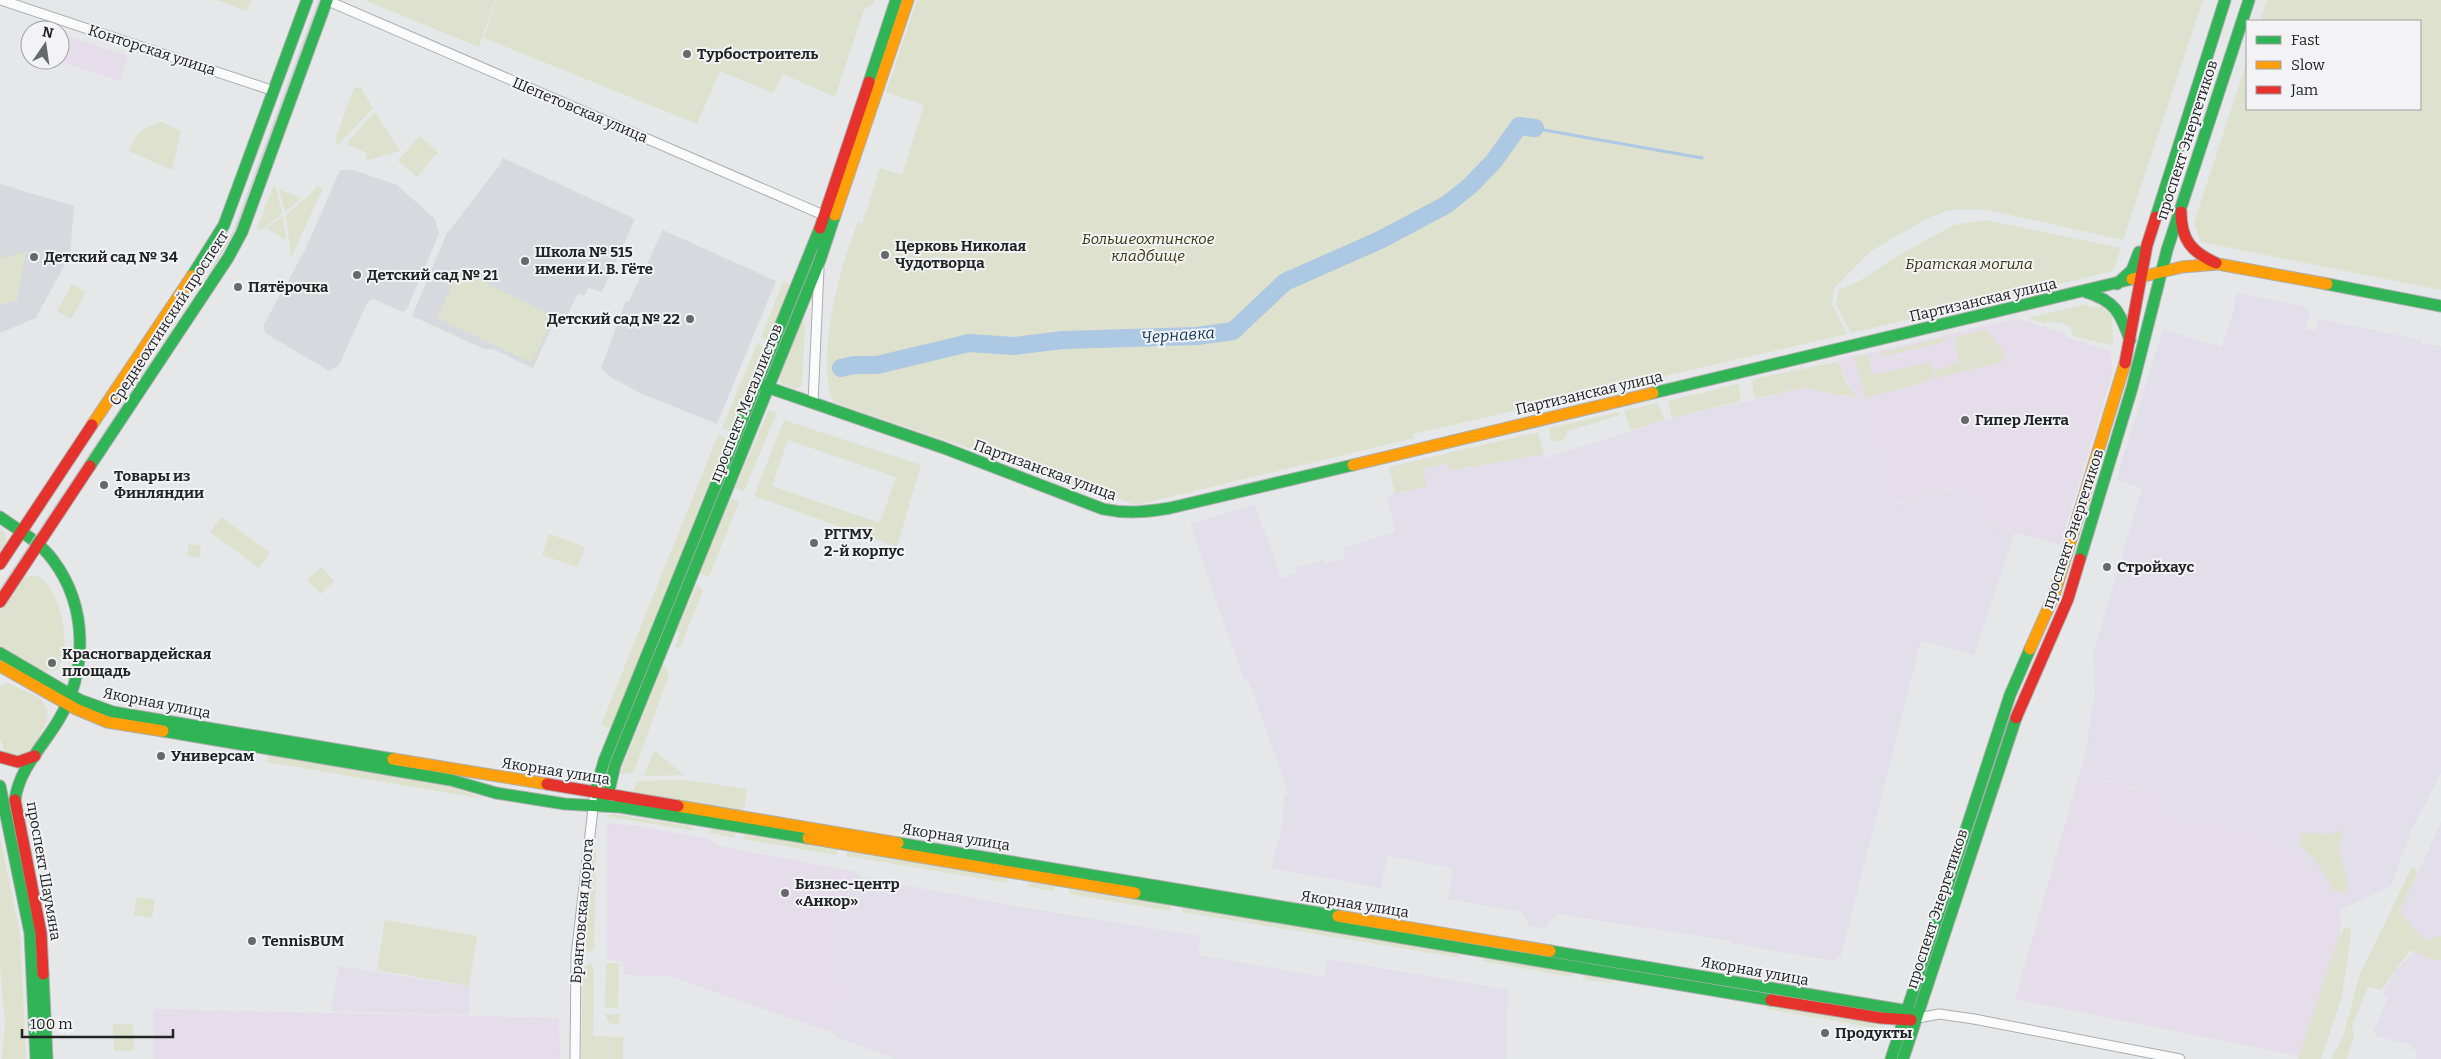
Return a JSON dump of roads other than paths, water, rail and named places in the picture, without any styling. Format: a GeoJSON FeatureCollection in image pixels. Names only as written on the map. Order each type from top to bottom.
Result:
{"type":"FeatureCollection","features":[{"type":"Feature","properties":{"kind":"street","name":"Конторская улица"},"geometry":{"type":"LineString","coordinates":[[1,0],[274,90]]}},
{"type":"Feature","properties":{"kind":"street","name":"Среднеохтинский проспект"},"geometry":{"type":"LineString","coordinates":[[0,564],[216,240],[224,224],[308,0]]}},
{"type":"Feature","properties":{"kind":"street","name":"Среднеохтинский проспект"},"geometry":{"type":"LineString","coordinates":[[0,602],[213,282],[242,232],[326,0]]}},
{"type":"Feature","properties":{"kind":"street","name":"Шепетовская улица"},"geometry":{"type":"LineString","coordinates":[[326,0],[830,217]]}},
{"type":"Feature","properties":{"kind":"street","name":"проспект Металлистов"},"geometry":{"type":"LineString","coordinates":[[594,793],[604,760],[763,386],[820,260],[830,217],[896,0]]}},
{"type":"Feature","properties":{"kind":"street","name":"проспект Металлистов"},"geometry":{"type":"LineString","coordinates":[[608,795],[616,765],[830,217],[908,0]]}},
{"type":"Feature","properties":{"kind":"street","name":"проспект Энергетиков"},"geometry":{"type":"LineString","coordinates":[[1904,1059],[1910,1017],[2010,695],[2054,595],[2107,422],[2130,340],[2140,277],[2158,209],[2225,0]]}},
{"type":"Feature","properties":{"kind":"street","name":"проспект Энергетиков"},"geometry":{"type":"LineString","coordinates":[[1891,1059],[1910,1017],[2011,729],[2068,599],[2132,388],[2162,272],[2181,209],[2249,0]]}},
{"type":"Feature","properties":{"kind":"street"},"geometry":{"type":"LineString","coordinates":[[2117,284],[2135,264],[2149,219],[2158,209]]}},
{"type":"Feature","properties":{"kind":"street"},"geometry":{"type":"LineString","coordinates":[[2181,209],[2182,235],[2186,245],[2204,258],[2218,264]]}},
{"type":"Feature","properties":{"kind":"street"},"geometry":{"type":"LineString","coordinates":[[813,404],[816,306],[820,260]]}},
{"type":"Feature","properties":{"kind":"street","name":"Партизанская улица"},"geometry":{"type":"LineString","coordinates":[[763,386],[944,448],[1103,509],[1117,513],[1139,514],[1211,500],[2162,272],[2218,264],[2441,306]]}},
{"type":"Feature","properties":{"kind":"street"},"geometry":{"type":"LineString","coordinates":[[2084,292],[2108,299],[2113,304],[2120,313],[2130,340]]}},
{"type":"Feature","properties":{"kind":"street"},"geometry":{"type":"LineString","coordinates":[[0,517],[38,545],[60,572],[77,609],[81,628],[81,647],[69,700],[37,755],[17,763],[9,762],[0,757]]}},
{"type":"Feature","properties":{"kind":"street","name":"Якорная улица"},"geometry":{"type":"LineString","coordinates":[[0,653],[69,700],[113,712],[1910,1017]]}},
{"type":"Feature","properties":{"kind":"street","name":"Якорная улица"},"geometry":{"type":"LineString","coordinates":[[0,666],[69,700],[107,722],[451,780],[496,793],[593,806],[620,807],[1910,1017],[1940,1014],[1966,1018],[2180,1059]]}},
{"type":"Feature","properties":{"kind":"street","name":"проспект Шаумяна"},"geometry":{"type":"LineString","coordinates":[[37,755],[18,785],[15,803],[41,933],[47,1059]]}},
{"type":"Feature","properties":{"kind":"street","name":"проспект Шаумяна"},"geometry":{"type":"LineString","coordinates":[[0,786],[30,933],[36,1059]]}},
{"type":"Feature","properties":{"kind":"street","name":"Брантовская дорога"},"geometry":{"type":"LineString","coordinates":[[575,1059],[576,956],[594,793]]}},
{"type":"Feature","properties":{"kind":"street"},"geometry":{"type":"LineString","coordinates":[[593,806],[608,795]]}},
{"type":"Feature","properties":{"kind":"waterway","name":"Чернавка"},"geometry":{"type":"LineString","coordinates":[[841,368],[854,365],[877,365],[969,343],[1014,346],[1063,340],[1197,336],[1233,331],[1285,282],[1380,240],[1446,205],[1470,186],[1494,161],[1519,126],[1535,128]]}},
{"type":"Feature","properties":{"kind":"waterway"},"geometry":{"type":"LineString","coordinates":[[1544,130],[1702,158]]}},
{"type":"Feature","properties":{"kind":"tram line"},"geometry":{"type":"LineString","coordinates":[[0,589],[207,278],[235,229],[319,0]]}},
{"type":"Feature","properties":{"kind":"place","name":"Турбостроитель"},"geometry":{"type":"Point","coordinates":[687,54]}},
{"type":"Feature","properties":{"kind":"place","name":"Церковь Николая Чудотворца"},"geometry":{"type":"Point","coordinates":[885,255]}},
{"type":"Feature","properties":{"kind":"place","name":"Детский сад № 34"},"geometry":{"type":"Point","coordinates":[34,257]}},
{"type":"Feature","properties":{"kind":"place","name":"Школа № 515 имени И. В. Гёте"},"geometry":{"type":"Point","coordinates":[525,261]}},
{"type":"Feature","properties":{"kind":"place","name":"Детский сад № 21"},"geometry":{"type":"Point","coordinates":[357,275]}},
{"type":"Feature","properties":{"kind":"place","name":"Пятёрочка"},"geometry":{"type":"Point","coordinates":[238,287]}},
{"type":"Feature","properties":{"kind":"place","name":"Детский сад № 22"},"geometry":{"type":"Point","coordinates":[690,319]}},
{"type":"Feature","properties":{"kind":"place","name":"Гипер Лента"},"geometry":{"type":"Point","coordinates":[1965,420]}},
{"type":"Feature","properties":{"kind":"place","name":"Товары из Финляндии"},"geometry":{"type":"Point","coordinates":[104,485]}},
{"type":"Feature","properties":{"kind":"place","name":"РГГМУ, 2-й корпус"},"geometry":{"type":"Point","coordinates":[814,543]}},
{"type":"Feature","properties":{"kind":"place","name":"Стройхаус"},"geometry":{"type":"Point","coordinates":[2107,567]}},
{"type":"Feature","properties":{"kind":"place","name":"Красногвардейская площадь"},"geometry":{"type":"Point","coordinates":[52,663]}},
{"type":"Feature","properties":{"kind":"place","name":"Универсам"},"geometry":{"type":"Point","coordinates":[161,756]}},
{"type":"Feature","properties":{"kind":"place","name":"Бизнес-центр «Анкор»"},"geometry":{"type":"Point","coordinates":[785,893]}},
{"type":"Feature","properties":{"kind":"place","name":"TennisBUM"},"geometry":{"type":"Point","coordinates":[252,941]}},
{"type":"Feature","properties":{"kind":"place","name":"Продукты"},"geometry":{"type":"Point","coordinates":[1825,1033]}},
{"type":"Feature","properties":{"kind":"park label","name":"Большеохтинское кладбище"},"geometry":{"type":"Point","coordinates":[1148,248]}},
{"type":"Feature","properties":{"kind":"park label","name":"Братская могила"},"geometry":{"type":"Point","coordinates":[1969,264]}}]}
